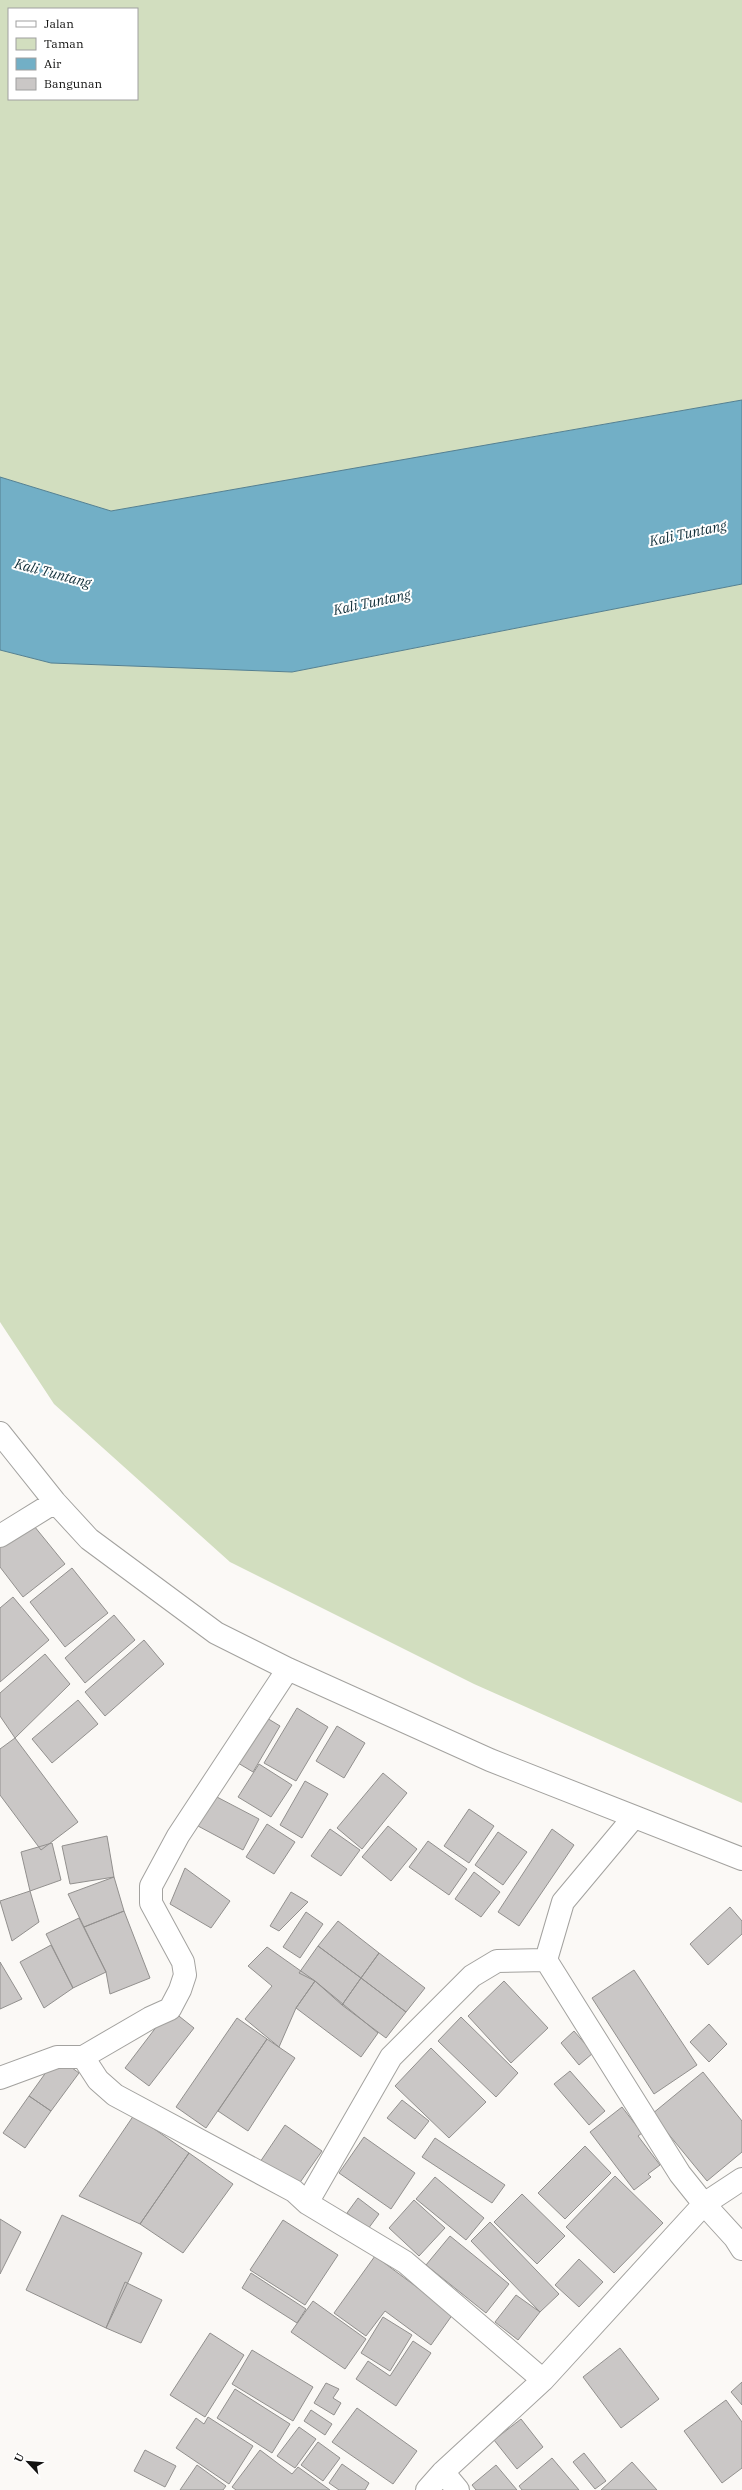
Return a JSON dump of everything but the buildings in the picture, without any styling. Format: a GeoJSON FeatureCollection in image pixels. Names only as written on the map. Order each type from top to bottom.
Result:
{"type":"FeatureCollection","features":[{"type":"Feature","properties":{"kind":"street"},"geometry":{"type":"LineString","coordinates":[[0,1433],[55,1502],[89,1539],[216,1633],[288,1669],[490,1760],[742,1859]]}},
{"type":"Feature","properties":{"kind":"street"},"geometry":{"type":"LineString","coordinates":[[0,1536],[55,1502]]}},
{"type":"Feature","properties":{"kind":"street"},"geometry":{"type":"LineString","coordinates":[[0,2078],[57,2057],[83,2057],[150,2018],[170,2009],[180,1990],[185,1975],[183,1962],[151,1903],[151,1886],[178,1836],[288,1669]]}},
{"type":"Feature","properties":{"kind":"street"},"geometry":{"type":"LineString","coordinates":[[634,1817],[563,1902],[546,1960],[680,2174],[704,2204],[735,2238],[742,2249]]}},
{"type":"Feature","properties":{"kind":"street"},"geometry":{"type":"LineString","coordinates":[[307,2203],[391,2057],[472,1976],[497,1961],[546,1960]]}},
{"type":"Feature","properties":{"kind":"street"},"geometry":{"type":"LineString","coordinates":[[83,2057],[98,2080],[115,2095],[294,2191],[307,2203],[405,2262],[543,2380]]}},
{"type":"Feature","properties":{"kind":"street"},"geometry":{"type":"LineString","coordinates":[[427,2490],[443,2472],[543,2380],[704,2204],[742,2179]]}},
{"type":"Feature","properties":{"kind":"street"},"geometry":{"type":"LineString","coordinates":[[443,2472],[458,2490]]}},
{"type":"Feature","properties":{"kind":"green space"},"geometry":{"type":"Polygon","coordinates":[[[0,0],[742,0],[742,400],[111,511],[0,477],[0,0]]]}},
{"type":"Feature","properties":{"kind":"green space"},"geometry":{"type":"Polygon","coordinates":[[[742,584],[742,1803],[474,1684],[230,1562],[54,1404],[0,1322],[0,650],[51,663],[292,672],[742,584]]]}},
{"type":"Feature","properties":{"kind":"water","name":"Kali Tuntang"},"geometry":{"type":"Polygon","coordinates":[[[742,400],[742,584],[292,672],[51,663],[0,650],[0,477],[111,511],[742,400]]]}}]}
